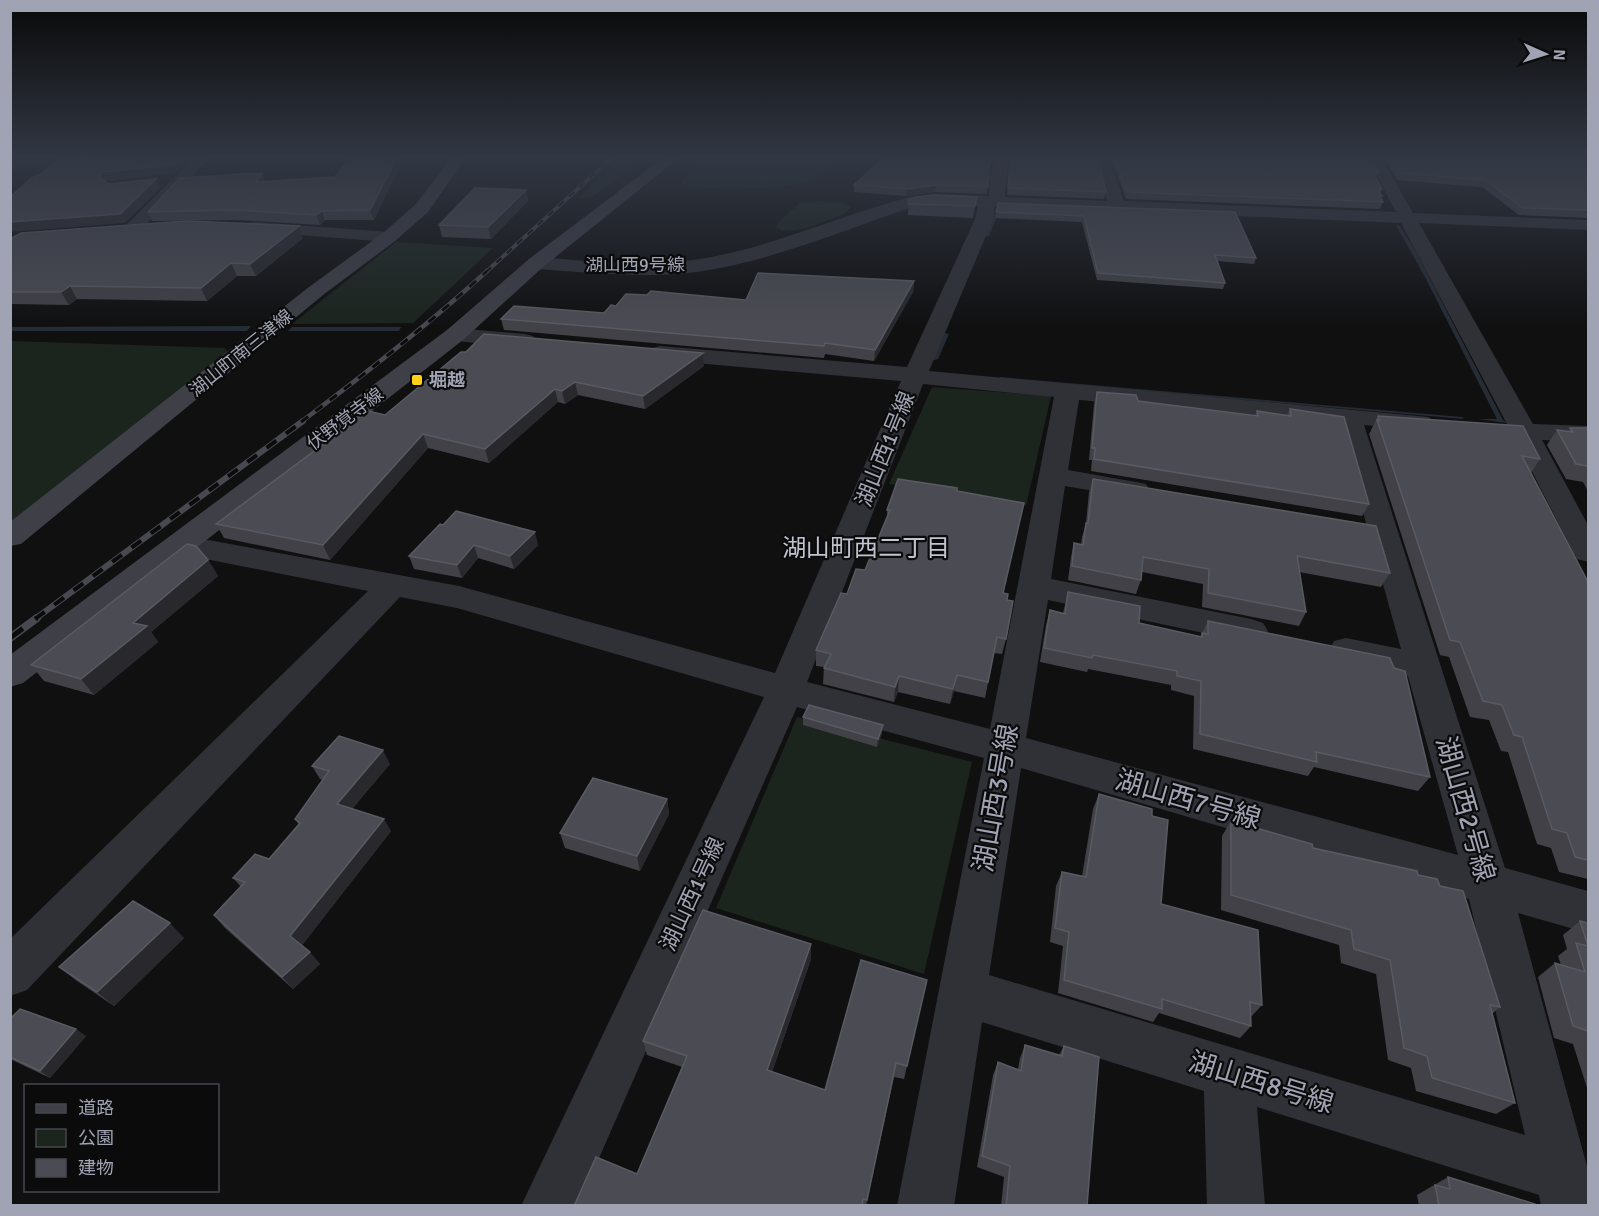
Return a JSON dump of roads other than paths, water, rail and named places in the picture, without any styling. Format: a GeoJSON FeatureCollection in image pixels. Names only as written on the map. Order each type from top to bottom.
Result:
{"type":"FeatureCollection","features":[{"type":"Feature","properties":{"kind":"main road","name":"湖山町南三津線"},"geometry":{"type":"LineString","coordinates":[[10,537],[415,214]]}},
{"type":"Feature","properties":{"kind":"main road","name":"伏野覚寺線"},"geometry":{"type":"LineString","coordinates":[[10,674],[454,335],[536,263],[600,214]]}},
{"type":"Feature","properties":{"kind":"street"},"geometry":{"type":"LineString","coordinates":[[132,229],[147,214]]}},
{"type":"Feature","properties":{"kind":"street","name":"湖山西9号線"},"geometry":{"type":"LineString","coordinates":[[536,263],[652,268],[698,266],[771,249],[876,214]]}},
{"type":"Feature","properties":{"kind":"street"},"geometry":{"type":"LineString","coordinates":[[641,351],[915,375],[986,214]]}},
{"type":"Feature","properties":{"kind":"street","name":"湖山西9号線"},"geometry":{"type":"LineString","coordinates":[[1321,214],[1588,225]]}},
{"type":"Feature","properties":{"kind":"street"},"geometry":{"type":"LineString","coordinates":[[1405,214],[1588,552]]}},
{"type":"Feature","properties":{"kind":"street"},"geometry":{"type":"LineString","coordinates":[[110,230],[162,227]]}},
{"type":"Feature","properties":{"kind":"street"},"geometry":{"type":"LineString","coordinates":[[235,227],[389,237]]}},
{"type":"Feature","properties":{"kind":"street"},"geometry":{"type":"LineString","coordinates":[[454,335],[548,343]]}},
{"type":"Feature","properties":{"kind":"street","name":"湖山西1号線"},"geometry":{"type":"LineString","coordinates":[[549,1206],[786,690],[915,375],[938,380],[1524,431],[1588,434]]}},
{"type":"Feature","properties":{"kind":"street","name":"湖山西3号線"},"geometry":{"type":"LineString","coordinates":[[924,1206],[1068,390]]}},
{"type":"Feature","properties":{"kind":"street","name":"湖山西2号線"},"geometry":{"type":"LineString","coordinates":[[1349,416],[1372,529],[1423,666],[1488,885],[1566,1190]]}},
{"type":"Feature","properties":{"kind":"street"},"geometry":{"type":"LineString","coordinates":[[1053,476],[1160,494]]}},
{"type":"Feature","properties":{"kind":"street","name":"湖山西7号線"},"geometry":{"type":"LineString","coordinates":[[181,544],[459,597],[1588,912]]}},
{"type":"Feature","properties":{"kind":"street"},"geometry":{"type":"LineString","coordinates":[[10,973],[394,584]]}},
{"type":"Feature","properties":{"kind":"street"},"geometry":{"type":"LineString","coordinates":[[1034,586],[1286,638]]}},
{"type":"Feature","properties":{"kind":"street"},"geometry":{"type":"LineString","coordinates":[[1320,645],[1423,666]]}},
{"type":"Feature","properties":{"kind":"street","name":"湖山西8号線"},"geometry":{"type":"LineString","coordinates":[[961,991],[1229,1073],[1566,1190]]}},
{"type":"Feature","properties":{"kind":"street"},"geometry":{"type":"LineString","coordinates":[[1229,1073],[1236,1206]]}},
{"type":"Feature","properties":{"kind":"waterway"},"geometry":{"type":"LineString","coordinates":[[986,236],[994,216]]}},
{"type":"Feature","properties":{"kind":"waterway"},"geometry":{"type":"LineString","coordinates":[[934,359],[945,334]]}},
{"type":"Feature","properties":{"kind":"railway"},"geometry":{"type":"LineString","coordinates":[[486,272],[550,214]]}},
{"type":"Feature","properties":{"kind":"railway"},"geometry":{"type":"LineString","coordinates":[[301,422],[396,349],[487,271]]}},
{"type":"Feature","properties":{"kind":"railway"},"geometry":{"type":"LineString","coordinates":[[35,619],[303,421]]}},
{"type":"Feature","properties":{"kind":"railway"},"geometry":{"type":"LineString","coordinates":[[10,638],[37,618]]}},
{"type":"Feature","properties":{"kind":"place","name":"堀越"},"geometry":{"type":"Point","coordinates":[417,380]}},
{"type":"Feature","properties":{"kind":"district","name":"湖山町西二丁目"},"geometry":{"type":"Point","coordinates":[866,548]}}]}
